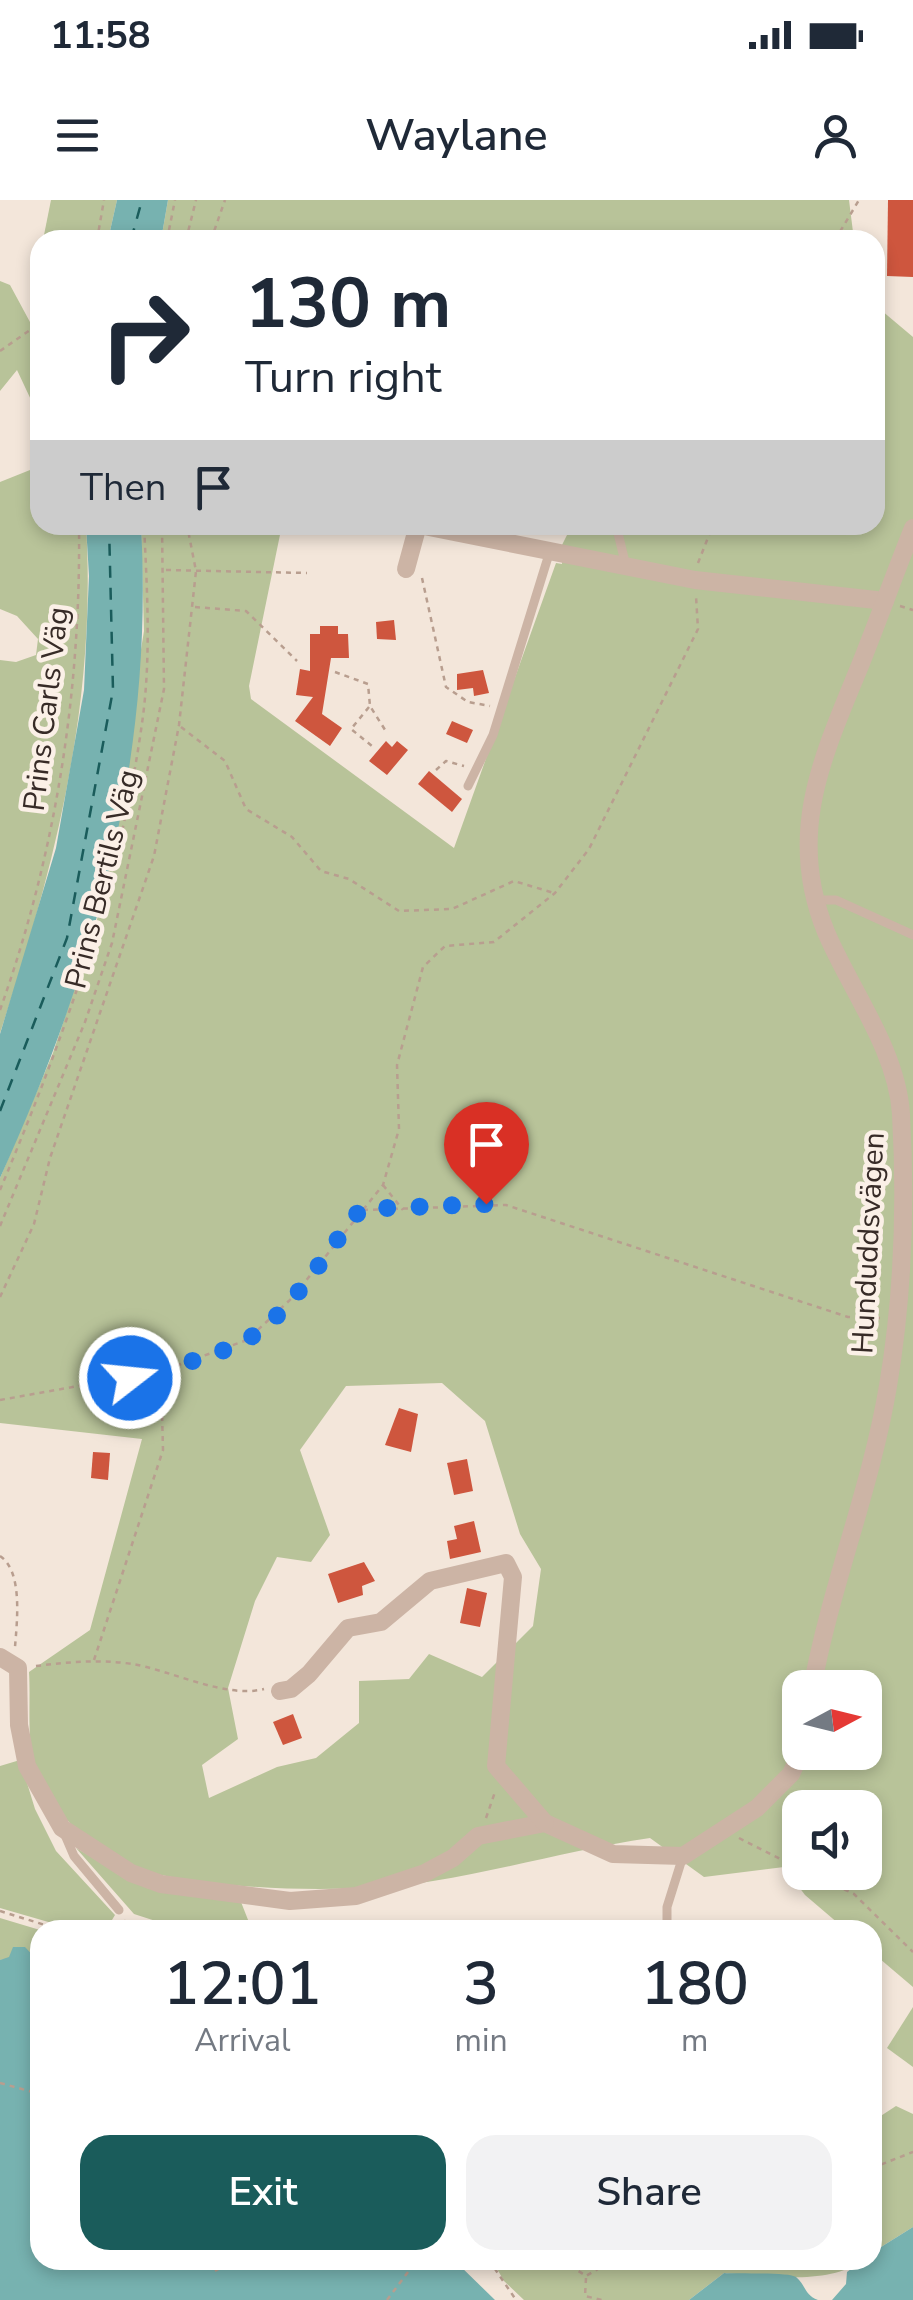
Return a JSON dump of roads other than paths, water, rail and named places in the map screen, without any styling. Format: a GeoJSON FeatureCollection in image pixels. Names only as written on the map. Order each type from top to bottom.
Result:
{"type":"FeatureCollection","features":[{"type":"Feature","properties":{"kind":"street","name":"Hunduddsvägen"},"geometry":{"type":"LineString","coordinates":[[817,1670],[888,1386],[902,1228],[901,1109],[894,1082],[816,900],[808,826],[816,778],[913,528]]}},
{"type":"Feature","properties":{"kind":"street"},"geometry":{"type":"LineString","coordinates":[[406,569],[415,535]]}},
{"type":"Feature","properties":{"kind":"street"},"geometry":{"type":"LineString","coordinates":[[463,535],[694,580],[884,600]]}},
{"type":"Feature","properties":{"kind":"street"},"geometry":{"type":"LineString","coordinates":[[280,1690],[290,1690],[308,1674],[348,1628],[381,1622],[430,1581],[502,1562],[511,1568],[513,1577],[496,1766],[545,1823],[612,1854],[683,1856],[725,1832],[779,1788],[790,1770]]}},
{"type":"Feature","properties":{"kind":"street"},"geometry":{"type":"LineString","coordinates":[[9,1662],[27,1766],[62,1828],[131,1873],[161,1884],[290,1901],[356,1896],[453,1858],[478,1836],[545,1823]]}},
{"type":"Feature","properties":{"kind":"lane"},"geometry":{"type":"LineString","coordinates":[[618,535],[627,568]]}},
{"type":"Feature","properties":{"kind":"lane"},"geometry":{"type":"LineString","coordinates":[[468,786],[502,705],[549,554]]}},
{"type":"Feature","properties":{"kind":"lane"},"geometry":{"type":"LineString","coordinates":[[816,900],[836,900],[913,935]]}},
{"type":"Feature","properties":{"kind":"lane"},"geometry":{"type":"LineString","coordinates":[[62,1828],[74,1856],[119,1910]]}},
{"type":"Feature","properties":{"kind":"lane"},"geometry":{"type":"LineString","coordinates":[[667,1920],[667,1907],[683,1856]]}},
{"type":"Feature","properties":{"kind":"water"},"geometry":{"type":"Polygon","coordinates":[[[117,200],[168,200],[163,230],[110,230],[117,200]]]}},
{"type":"Feature","properties":{"kind":"water"},"geometry":{"type":"Polygon","coordinates":[[[87,535],[141,535],[143,611],[138,696],[127,778],[90,940],[64,1020],[0,1178],[0,1034],[56,848],[84,690],[89,576],[87,535]]]}},
{"type":"Feature","properties":{"kind":"water"},"geometry":{"type":"Polygon","coordinates":[[[13,1947],[25,1947],[30,1952],[30,2270],[464,2270],[495,2300],[0,2300],[0,1960],[9,1957],[13,1947]]]}},
{"type":"Feature","properties":{"kind":"water"},"geometry":{"type":"Polygon","coordinates":[[[913,2227],[913,2300],[832,2300],[846,2284],[850,2270],[882,2270],[882,2246],[913,2227]]]}},
{"type":"Feature","properties":{"kind":"water"},"geometry":{"type":"Polygon","coordinates":[[[724,2273],[792,2275],[818,2300],[689,2300],[724,2273]]]}}]}
